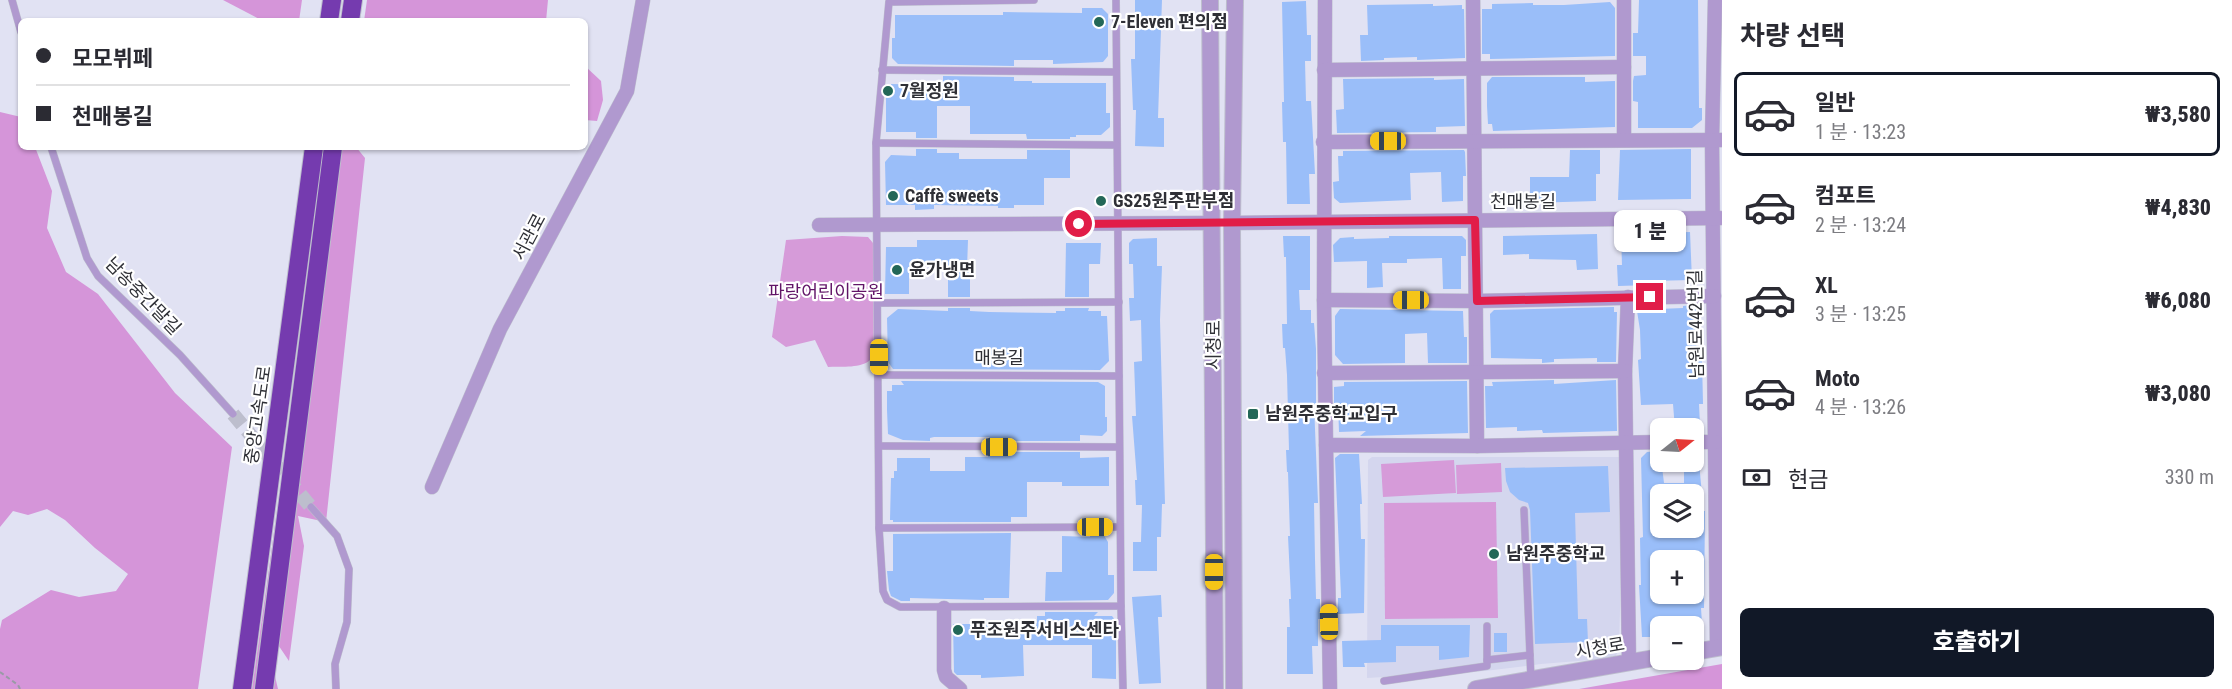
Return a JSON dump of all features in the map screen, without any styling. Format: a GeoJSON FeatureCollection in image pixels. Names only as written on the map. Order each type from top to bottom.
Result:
{"type":"FeatureCollection","features":[{"type":"Feature","properties":{"kind":"highway"},"geometry":{"type":"LineString","coordinates":[[329,18],[332,0]]}},
{"type":"Feature","properties":{"kind":"highway"},"geometry":{"type":"LineString","coordinates":[[350,18],[353,0]]}},
{"type":"Feature","properties":{"kind":"highway","name":"중앙고속도로"},"geometry":{"type":"LineString","coordinates":[[242,689],[314,150]]}},
{"type":"Feature","properties":{"kind":"highway"},"geometry":{"type":"LineString","coordinates":[[264,689],[333,150]]}},
{"type":"Feature","properties":{"kind":"street","name":"서관로"},"geometry":{"type":"LineString","coordinates":[[432,487],[500,330],[627,91],[643,0]]}},
{"type":"Feature","properties":{"kind":"street","name":"시청로"},"geometry":{"type":"LineString","coordinates":[[1210,0],[1215,689]]}},
{"type":"Feature","properties":{"kind":"street","name":"시청로"},"geometry":{"type":"LineString","coordinates":[[1234,689],[1232,223],[1235,0]]}},
{"type":"Feature","properties":{"kind":"street"},"geometry":{"type":"LineString","coordinates":[[1325,0],[1323,300],[1330,689]]}},
{"type":"Feature","properties":{"kind":"street"},"geometry":{"type":"LineString","coordinates":[[1473,0],[1477,446]]}},
{"type":"Feature","properties":{"kind":"street"},"geometry":{"type":"LineString","coordinates":[[1624,0],[1624,139]]}},
{"type":"Feature","properties":{"kind":"street","name":"남원로442번길"},"geometry":{"type":"LineString","coordinates":[[1715,0],[1717,218],[1714,296],[1720,648]]}},
{"type":"Feature","properties":{"kind":"street"},"geometry":{"type":"LineString","coordinates":[[1324,70],[1624,67]]}},
{"type":"Feature","properties":{"kind":"street"},"geometry":{"type":"LineString","coordinates":[[1323,142],[1717,140]]}},
{"type":"Feature","properties":{"kind":"street","name":"천매봉길"},"geometry":{"type":"LineString","coordinates":[[1232,223],[1717,218]]}},
{"type":"Feature","properties":{"kind":"street"},"geometry":{"type":"LineString","coordinates":[[819,225],[1232,223]]}},
{"type":"Feature","properties":{"kind":"street"},"geometry":{"type":"LineString","coordinates":[[1323,300],[1477,301],[1714,296]]}},
{"type":"Feature","properties":{"kind":"street"},"geometry":{"type":"LineString","coordinates":[[1628,297],[1625,370],[1629,663]]}},
{"type":"Feature","properties":{"kind":"street"},"geometry":{"type":"LineString","coordinates":[[1324,373],[1625,370]]}},
{"type":"Feature","properties":{"kind":"street"},"geometry":{"type":"LineString","coordinates":[[1326,445],[1477,446],[1650,442]]}},
{"type":"Feature","properties":{"kind":"street"},"geometry":{"type":"LineString","coordinates":[[944,608],[944,670],[946,677],[960,689]]}},
{"type":"Feature","properties":{"kind":"street"},"geometry":{"type":"LineString","coordinates":[[1704,650],[1720,648]]}},
{"type":"Feature","properties":{"kind":"street","name":"시청로"},"geometry":{"type":"LineString","coordinates":[[1476,689],[1650,659]]}},
{"type":"Feature","properties":{"kind":"lane"},"geometry":{"type":"LineString","coordinates":[[12,0],[18,21]]}},
{"type":"Feature","properties":{"kind":"lane"},"geometry":{"type":"LineString","coordinates":[[1034,0],[889,2],[876,143],[881,585],[887,600],[895,606],[944,608],[1121,606]]}},
{"type":"Feature","properties":{"kind":"lane"},"geometry":{"type":"LineString","coordinates":[[1116,0],[1119,527],[1123,689]]}},
{"type":"Feature","properties":{"kind":"lane"},"geometry":{"type":"LineString","coordinates":[[882,70],[1116,72]]}},
{"type":"Feature","properties":{"kind":"lane"},"geometry":{"type":"LineString","coordinates":[[876,143],[1116,145]]}},
{"type":"Feature","properties":{"kind":"lane","name":"남송중간말길"},"geometry":{"type":"LineString","coordinates":[[52,150],[87,258],[98,276],[180,355],[233,414]]}},
{"type":"Feature","properties":{"kind":"lane"},"geometry":{"type":"LineString","coordinates":[[879,303],[1119,302]]}},
{"type":"Feature","properties":{"kind":"lane","name":"매봉길"},"geometry":{"type":"LineString","coordinates":[[879,375],[1119,376]]}},
{"type":"Feature","properties":{"kind":"lane"},"geometry":{"type":"LineString","coordinates":[[879,446],[1119,447]]}},
{"type":"Feature","properties":{"kind":"lane"},"geometry":{"type":"LineString","coordinates":[[311,507],[337,536],[349,569],[346,622],[335,664],[336,689]]}},
{"type":"Feature","properties":{"kind":"lane"},"geometry":{"type":"LineString","coordinates":[[1524,510],[1531,680]]}},
{"type":"Feature","properties":{"kind":"lane"},"geometry":{"type":"LineString","coordinates":[[879,528],[1119,527]]}},
{"type":"Feature","properties":{"kind":"lane"},"geometry":{"type":"LineString","coordinates":[[1384,681],[1486,666],[1487,626]]}},
{"type":"Feature","properties":{"kind":"lane"},"geometry":{"type":"LineString","coordinates":[[1486,660],[1530,656]]}},
{"type":"Feature","properties":{"kind":"path"},"geometry":{"type":"LineString","coordinates":[[0,672],[20,689]]}},
{"type":"Feature","properties":{"kind":"shaded area"},"geometry":{"type":"Polygon","coordinates":[[[223,0],[302,0],[299,18],[257,18],[223,0]]]}},
{"type":"Feature","properties":{"kind":"shaded area"},"geometry":{"type":"Polygon","coordinates":[[[367,0],[548,0],[546,18],[364,18],[367,0]]]}},
{"type":"Feature","properties":{"kind":"shaded area"},"geometry":{"type":"Polygon","coordinates":[[[588,69],[601,81],[603,100],[597,121],[588,120],[588,69]]]}},
{"type":"Feature","properties":{"kind":"shaded area"},"geometry":{"type":"Polygon","coordinates":[[[0,112],[18,116],[18,150],[36,150],[52,191],[47,228],[66,272],[98,294],[175,393],[232,447],[198,689],[0,689],[2,620],[51,590],[79,597],[116,591],[128,574],[65,520],[47,509],[28,515],[13,511],[0,527],[0,112]]]}},
{"type":"Feature","properties":{"kind":"shaded area"},"geometry":{"type":"Polygon","coordinates":[[[328,150],[358,150],[365,158],[326,522],[298,516],[304,546],[289,661],[262,621],[278,689],[252,689],[328,150]]]}},
{"type":"Feature","properties":{"kind":"shaded area","name":"남원주중학교"},"geometry":{"type":"Polygon","coordinates":[[[1372,457],[1620,457],[1624,459],[1619,648],[1615,658],[1485,671],[1367,678],[1368,460],[1372,457]]]}},
{"type":"Feature","properties":{"kind":"shaded area"},"geometry":{"type":"Polygon","coordinates":[[[1722,664],[1722,689],[1579,689],[1688,670],[1704,670],[1704,667],[1722,664]]]}},
{"type":"Feature","properties":{"kind":"green space","name":"파랑어린이공원"},"geometry":{"type":"Polygon","coordinates":[[[842,236],[868,237],[873,243],[874,354],[866,363],[860,365],[828,367],[815,340],[786,347],[772,337],[786,240],[842,236]]]}},
{"type":"Feature","properties":{"kind":"green space"},"geometry":{"type":"Polygon","coordinates":[[[1454,460],[1456,493],[1383,497],[1381,464],[1454,460]]]}},
{"type":"Feature","properties":{"kind":"green space"},"geometry":{"type":"Polygon","coordinates":[[[1501,463],[1502,492],[1457,494],[1456,465],[1501,463]]]}},
{"type":"Feature","properties":{"kind":"green space"},"geometry":{"type":"Polygon","coordinates":[[[1496,502],[1498,618],[1385,619],[1384,503],[1496,502]]]}},
{"type":"Feature","properties":{"kind":"building"},"geometry":{"type":"Polygon","coordinates":[[[1135,0],[1162,0],[1158,118],[1164,118],[1164,147],[1135,146],[1136,110],[1133,110],[1131,59],[1135,59],[1135,0]]]}},
{"type":"Feature","properties":{"kind":"building"},"geometry":{"type":"Polygon","coordinates":[[[1639,0],[1698,0],[1699,108],[1702,108],[1702,120],[1692,128],[1638,128],[1638,102],[1633,101],[1633,81],[1634,76],[1646,75],[1646,56],[1633,56],[1633,33],[1638,33],[1639,0]]]}},
{"type":"Feature","properties":{"kind":"building"},"geometry":{"type":"Polygon","coordinates":[[[1306,1],[1307,35],[1311,35],[1311,61],[1305,61],[1306,101],[1311,101],[1315,174],[1309,174],[1310,204],[1287,204],[1286,142],[1283,142],[1282,102],[1284,102],[1282,2],[1306,1]]]}},
{"type":"Feature","properties":{"kind":"building"},"geometry":{"type":"Polygon","coordinates":[[[1610,2],[1615,8],[1615,56],[1490,59],[1490,54],[1482,54],[1482,9],[1492,9],[1492,4],[1564,5],[1610,2]]]}},
{"type":"Feature","properties":{"kind":"building"},"geometry":{"type":"Polygon","coordinates":[[[1433,4],[1433,6],[1462,5],[1465,58],[1417,60],[1417,57],[1361,61],[1360,35],[1368,35],[1367,5],[1433,4]]]}},
{"type":"Feature","properties":{"kind":"building"},"geometry":{"type":"Polygon","coordinates":[[[1082,8],[1102,8],[1108,14],[1108,56],[1103,62],[1053,64],[1053,60],[1014,60],[1014,66],[898,64],[892,58],[895,15],[1003,15],[1003,12],[1082,13],[1082,8]]]}},
{"type":"Feature","properties":{"kind":"building"},"geometry":{"type":"Polygon","coordinates":[[[943,76],[1014,77],[1014,81],[1032,81],[1032,83],[1106,83],[1106,113],[1110,113],[1110,127],[1101,135],[1076,135],[1070,139],[1027,139],[1026,134],[970,134],[970,106],[937,106],[937,138],[916,138],[916,132],[886,132],[886,98],[892,95],[891,84],[943,85],[943,76]]]}},
{"type":"Feature","properties":{"kind":"building"},"geometry":{"type":"Polygon","coordinates":[[[1492,77],[1585,77],[1585,82],[1615,81],[1615,127],[1493,131],[1492,124],[1488,124],[1487,106],[1487,83],[1492,77]]]}},
{"type":"Feature","properties":{"kind":"building"},"geometry":{"type":"Polygon","coordinates":[[[1434,78],[1434,80],[1464,79],[1465,126],[1436,127],[1436,132],[1337,133],[1336,110],[1344,109],[1343,79],[1434,78]]]}},
{"type":"Feature","properties":{"kind":"building"},"geometry":{"type":"Polygon","coordinates":[[[916,149],[937,149],[937,153],[959,153],[959,159],[1027,159],[1027,150],[1070,150],[1070,178],[1044,178],[1044,205],[1014,205],[1014,208],[998,208],[998,206],[934,205],[934,209],[915,210],[915,205],[886,205],[885,162],[891,155],[916,156],[916,149]]]}},
{"type":"Feature","properties":{"kind":"building"},"geometry":{"type":"Polygon","coordinates":[[[1691,149],[1691,199],[1618,200],[1620,150],[1691,149]]]}},
{"type":"Feature","properties":{"kind":"building"},"geometry":{"type":"Polygon","coordinates":[[[1464,150],[1466,176],[1463,176],[1463,201],[1442,202],[1441,172],[1410,173],[1411,200],[1340,203],[1334,198],[1333,182],[1339,181],[1338,156],[1343,156],[1343,151],[1464,150]]]}},
{"type":"Feature","properties":{"kind":"building"},"geometry":{"type":"Polygon","coordinates":[[[1570,150],[1600,150],[1600,174],[1596,174],[1596,201],[1530,203],[1530,177],[1569,177],[1570,150]]]}},
{"type":"Feature","properties":{"kind":"building"},"geometry":{"type":"Polygon","coordinates":[[[1690,232],[1692,280],[1651,281],[1651,285],[1618,286],[1617,265],[1622,265],[1621,234],[1690,232]]]}},
{"type":"Feature","properties":{"kind":"building"},"geometry":{"type":"Polygon","coordinates":[[[1597,234],[1598,269],[1577,270],[1576,260],[1529,259],[1529,254],[1503,255],[1503,236],[1597,234]]]}},
{"type":"Feature","properties":{"kind":"building"},"geometry":{"type":"Polygon","coordinates":[[[1283,236],[1310,236],[1310,290],[1299,290],[1300,310],[1311,310],[1316,349],[1316,404],[1314,404],[1318,503],[1314,503],[1316,599],[1320,599],[1320,619],[1318,619],[1318,646],[1312,646],[1313,674],[1287,674],[1287,627],[1290,627],[1289,599],[1291,599],[1286,450],[1289,450],[1287,375],[1282,324],[1287,324],[1286,257],[1284,257],[1283,236]]]}},
{"type":"Feature","properties":{"kind":"building"},"geometry":{"type":"Polygon","coordinates":[[[1389,236],[1462,236],[1466,240],[1466,256],[1461,256],[1461,289],[1443,289],[1442,258],[1407,259],[1407,263],[1382,263],[1383,287],[1367,288],[1367,261],[1334,262],[1333,245],[1340,238],[1389,238],[1389,236]]]}},
{"type":"Feature","properties":{"kind":"building"},"geometry":{"type":"Polygon","coordinates":[[[1157,238],[1157,266],[1162,266],[1160,320],[1165,504],[1162,504],[1161,537],[1157,537],[1157,571],[1133,571],[1133,542],[1141,542],[1142,505],[1136,505],[1135,480],[1137,480],[1132,416],[1136,416],[1134,362],[1142,361],[1141,320],[1130,321],[1129,298],[1134,298],[1133,264],[1129,264],[1129,243],[1133,239],[1157,238]]]}},
{"type":"Feature","properties":{"kind":"building"},"geometry":{"type":"Polygon","coordinates":[[[917,240],[968,240],[967,269],[970,269],[970,297],[948,297],[948,266],[909,266],[909,294],[885,294],[886,247],[917,247],[917,240]]]}},
{"type":"Feature","properties":{"kind":"building"},"geometry":{"type":"Polygon","coordinates":[[[1066,243],[1101,243],[1100,264],[1089,264],[1089,297],[1065,297],[1066,243]]]}},
{"type":"Feature","properties":{"kind":"building"},"geometry":{"type":"Polygon","coordinates":[[[1692,305],[1697,310],[1696,360],[1702,359],[1703,404],[1699,404],[1700,418],[1674,418],[1673,404],[1641,405],[1638,360],[1641,359],[1640,330],[1637,311],[1641,307],[1659,306],[1659,309],[1683,308],[1683,306],[1692,305]]]}},
{"type":"Feature","properties":{"kind":"building"},"geometry":{"type":"Polygon","coordinates":[[[1614,307],[1614,312],[1617,312],[1616,362],[1597,362],[1597,358],[1554,359],[1554,362],[1542,363],[1542,359],[1491,358],[1490,314],[1494,310],[1614,307]]]}},
{"type":"Feature","properties":{"kind":"building"},"geometry":{"type":"Polygon","coordinates":[[[948,308],[970,308],[970,311],[989,312],[1056,313],[1056,311],[1065,311],[1065,308],[1089,308],[1088,311],[1101,311],[1101,316],[1107,316],[1109,361],[1100,370],[893,369],[888,362],[887,318],[898,309],[948,311],[948,308]]]}},
{"type":"Feature","properties":{"kind":"building"},"geometry":{"type":"Polygon","coordinates":[[[1340,309],[1463,311],[1464,337],[1467,337],[1467,363],[1428,363],[1427,333],[1405,334],[1405,363],[1343,364],[1335,355],[1335,316],[1340,309]]]}},
{"type":"Feature","properties":{"kind":"building"},"geometry":{"type":"Polygon","coordinates":[[[1554,380],[1554,384],[1616,380],[1617,431],[1543,433],[1542,430],[1517,431],[1517,427],[1486,428],[1485,386],[1493,386],[1492,382],[1554,380]]]}},
{"type":"Feature","properties":{"kind":"building"},"geometry":{"type":"Polygon","coordinates":[[[901,381],[1098,382],[1105,386],[1107,431],[1102,436],[1080,435],[1080,441],[989,441],[989,437],[934,437],[930,438],[930,441],[903,440],[888,434],[887,410],[887,391],[892,391],[892,385],[904,385],[901,381]]]}},
{"type":"Feature","properties":{"kind":"building"},"geometry":{"type":"Polygon","coordinates":[[[1467,381],[1468,433],[1360,436],[1366,431],[1339,432],[1338,403],[1334,403],[1334,387],[1344,386],[1344,382],[1467,381]]]}},
{"type":"Feature","properties":{"kind":"building"},"geometry":{"type":"Polygon","coordinates":[[[988,452],[1080,452],[1080,458],[1109,457],[1109,486],[1062,486],[1062,482],[1027,482],[1027,517],[1011,517],[1011,522],[893,522],[890,520],[891,478],[894,478],[894,471],[897,471],[897,458],[930,458],[930,471],[965,471],[965,457],[988,457],[988,452]]]}},
{"type":"Feature","properties":{"kind":"building"},"geometry":{"type":"Polygon","coordinates":[[[1650,452],[1650,472],[1663,472],[1664,483],[1684,483],[1684,472],[1700,472],[1701,484],[1650,484],[1650,538],[1704,538],[1705,511],[1704,608],[1701,608],[1702,616],[1650,616],[1650,637],[1642,637],[1639,585],[1641,585],[1640,538],[1643,537],[1641,458],[1650,452]]]}},
{"type":"Feature","properties":{"kind":"building"},"geometry":{"type":"Polygon","coordinates":[[[1340,454],[1359,454],[1362,504],[1360,504],[1361,539],[1365,539],[1364,613],[1338,614],[1338,598],[1341,596],[1335,458],[1340,454]]]}},
{"type":"Feature","properties":{"kind":"building"},"geometry":{"type":"Polygon","coordinates":[[[1608,466],[1610,512],[1575,513],[1578,619],[1587,619],[1588,642],[1535,644],[1530,510],[1528,503],[1519,500],[1510,492],[1505,468],[1608,466]]]}},
{"type":"Feature","properties":{"kind":"building"},"geometry":{"type":"Polygon","coordinates":[[[1011,533],[1009,598],[984,598],[984,600],[910,598],[910,601],[901,601],[891,596],[887,571],[893,571],[893,534],[1011,533]]]}},
{"type":"Feature","properties":{"kind":"building"},"geometry":{"type":"Polygon","coordinates":[[[1090,534],[1103,534],[1108,542],[1108,575],[1114,575],[1114,593],[1108,600],[1045,601],[1046,572],[1062,572],[1062,536],[1090,537],[1090,534]]]}},
{"type":"Feature","properties":{"kind":"building"},"geometry":{"type":"Polygon","coordinates":[[[1161,595],[1162,617],[1158,617],[1161,683],[1139,684],[1132,597],[1161,595]]]}},
{"type":"Feature","properties":{"kind":"building"},"geometry":{"type":"Polygon","coordinates":[[[1045,612],[1098,612],[1094,616],[1112,616],[1116,621],[1116,679],[1092,678],[1092,645],[1023,645],[1024,676],[981,678],[981,675],[957,675],[954,672],[953,624],[1037,623],[1037,616],[1045,616],[1045,612]]]}},
{"type":"Feature","properties":{"kind":"building"},"geometry":{"type":"Polygon","coordinates":[[[1381,625],[1470,625],[1469,657],[1439,660],[1439,646],[1396,646],[1396,662],[1364,663],[1365,667],[1343,667],[1342,641],[1381,640],[1381,625]]]}},
{"type":"Feature","properties":{"kind":"building"},"geometry":{"type":"Polygon","coordinates":[[[1494,633],[1507,633],[1507,652],[1494,652],[1494,633]]]}},
{"type":"Feature","properties":{"kind":"tunnel"},"geometry":{"type":"LineString","coordinates":[[233,414],[311,507]]}},
{"type":"Feature","properties":{"kind":"place","name":"7-Eleven 편의점"},"geometry":{"type":"Point","coordinates":[1099,22]}},
{"type":"Feature","properties":{"kind":"place","name":"7월정원"},"geometry":{"type":"Point","coordinates":[888,91]}},
{"type":"Feature","properties":{"kind":"place","name":"Caffè sweets"},"geometry":{"type":"Point","coordinates":[893,196]}},
{"type":"Feature","properties":{"kind":"place","name":"GS25원주판부점"},"geometry":{"type":"Point","coordinates":[1101,201]}},
{"type":"Feature","properties":{"kind":"place","name":"윤가냉면"},"geometry":{"type":"Point","coordinates":[897,270]}},
{"type":"Feature","properties":{"kind":"place","name":"남원주중학교입구"},"geometry":{"type":"Point","coordinates":[1253,414]}},
{"type":"Feature","properties":{"kind":"place","name":"남원주중학교"},"geometry":{"type":"Point","coordinates":[1494,554]}},
{"type":"Feature","properties":{"kind":"place","name":"푸조원주서비스센타"},"geometry":{"type":"Point","coordinates":[958,630]}},
{"type":"Feature","properties":{"kind":"route"},"geometry":{"type":"LineString","coordinates":[[1079,224],[1475,220],[1477,301],[1650,297]]}}]}
